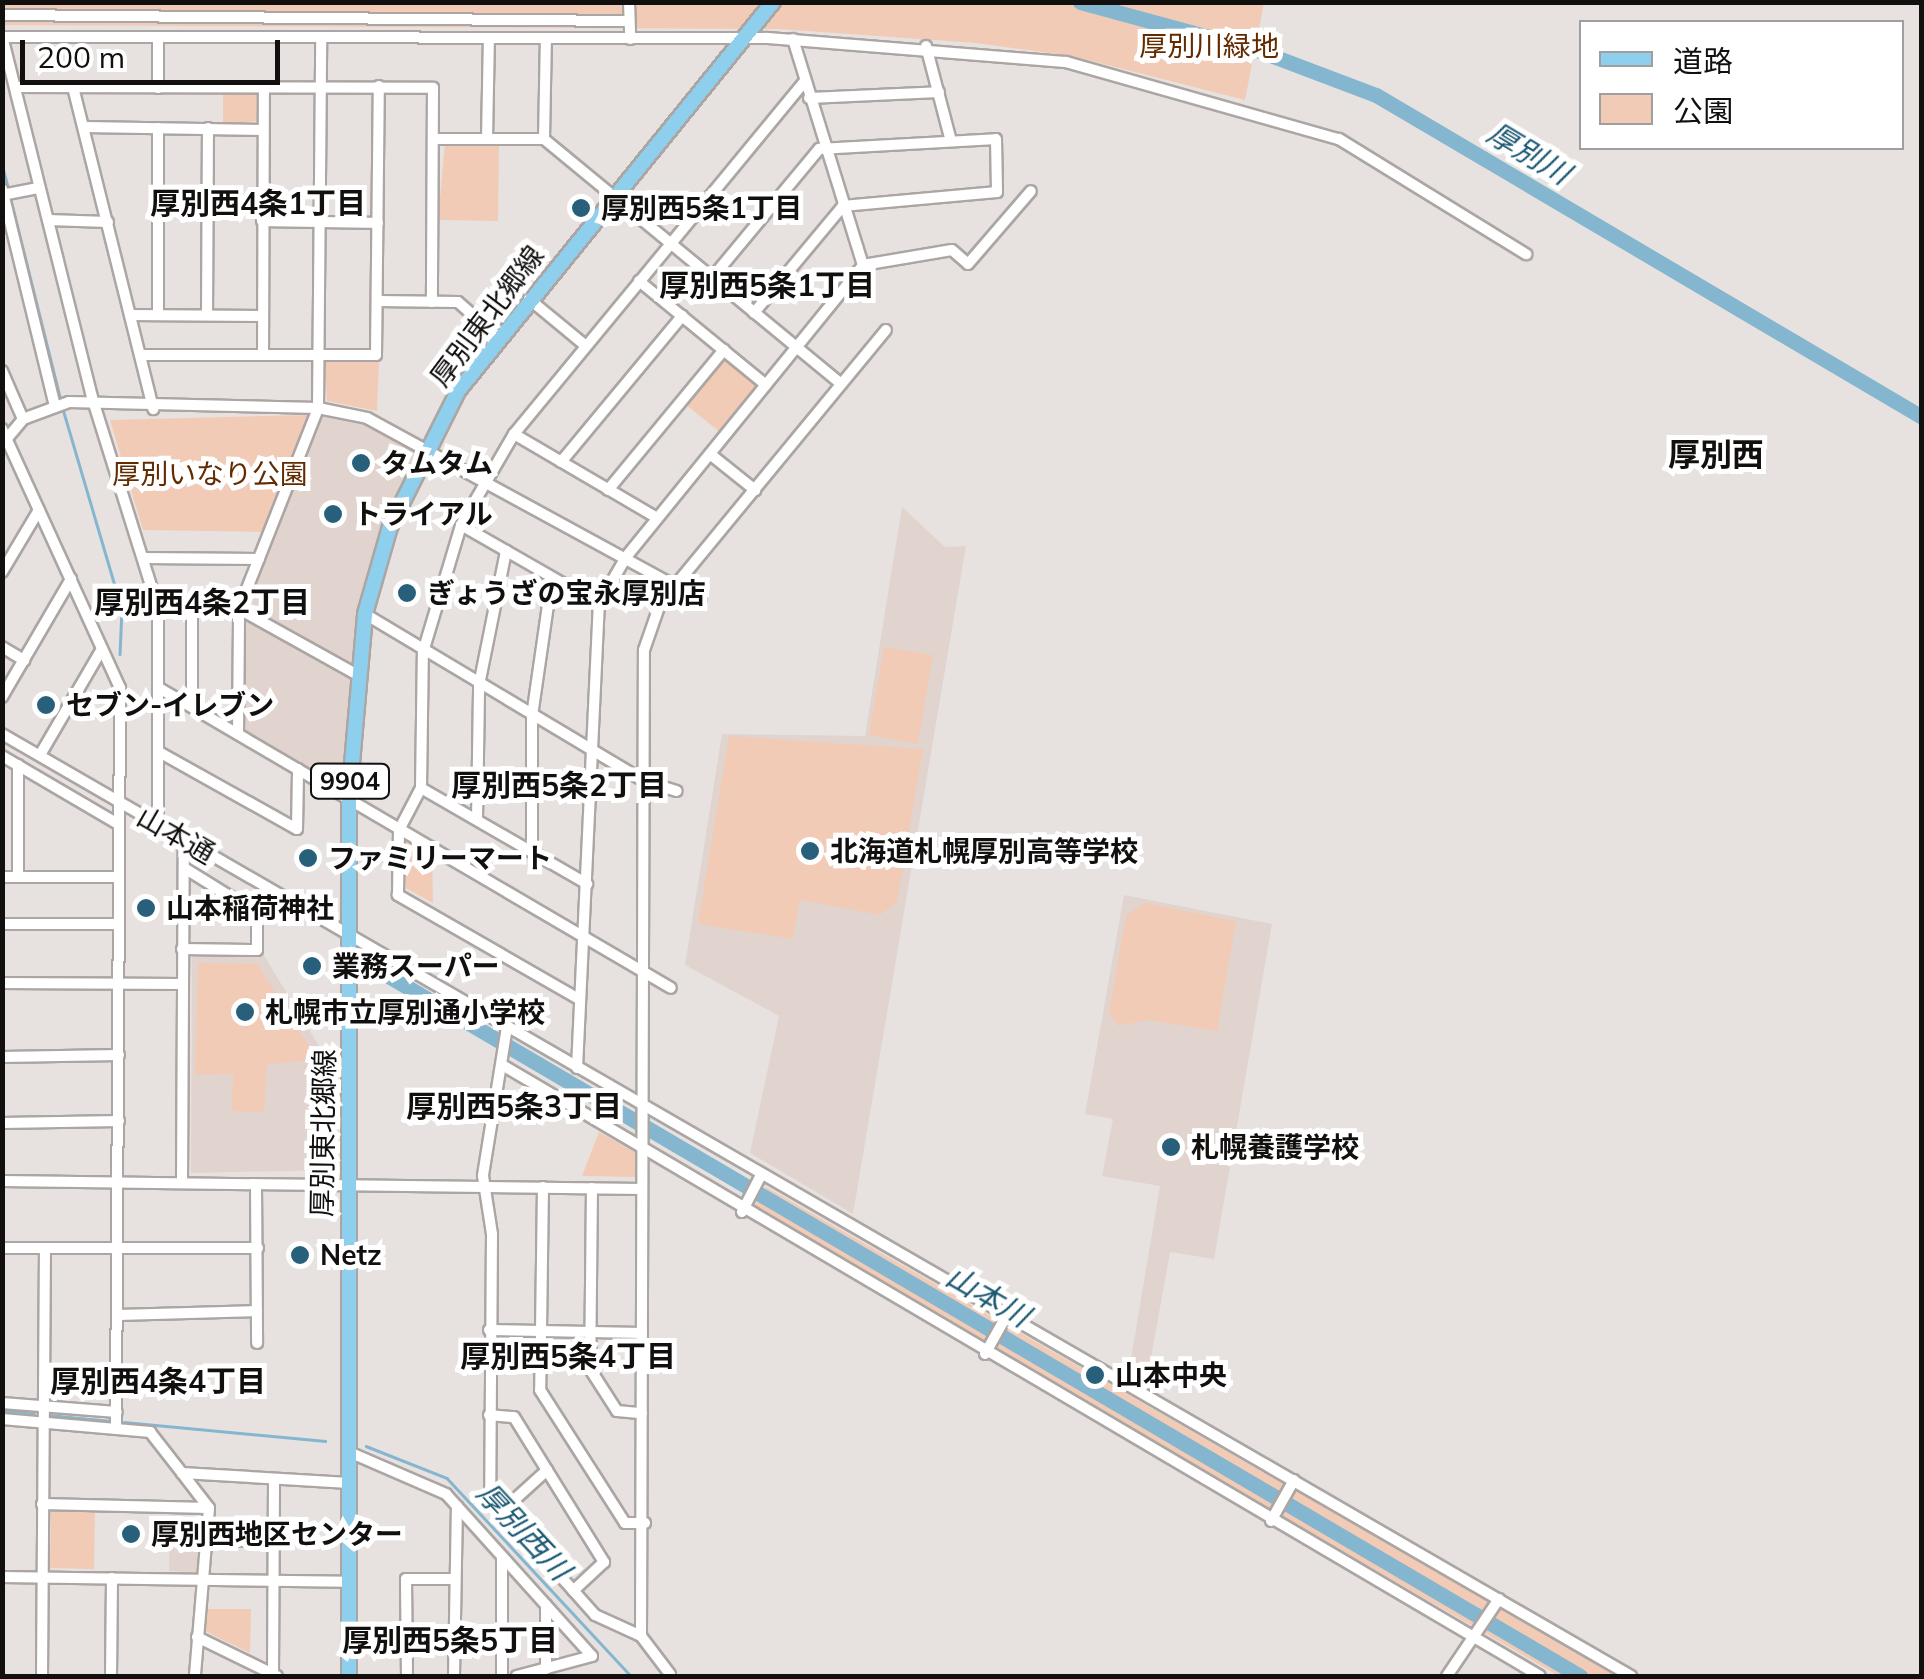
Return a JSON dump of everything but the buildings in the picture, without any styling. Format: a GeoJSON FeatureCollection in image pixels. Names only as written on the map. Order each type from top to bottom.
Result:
{"type":"FeatureCollection","features":[{"type":"Feature","properties":{"kind":"main road","name":"厚別東北郷線"},"geometry":{"type":"LineString","coordinates":[[349,1676],[349,798],[354,673],[365,614],[426,443],[498,337],[768,8]]}},
{"type":"Feature","properties":{"kind":"street"},"geometry":{"type":"LineString","coordinates":[[2,15],[629,12],[630,38]]}},
{"type":"Feature","properties":{"kind":"street"},"geometry":{"type":"LineString","coordinates":[[158,825],[158,608],[96,408],[2,36],[793,39],[926,46],[1066,62],[1339,139],[1526,254]]}},
{"type":"Feature","properties":{"kind":"street"},"geometry":{"type":"LineString","coordinates":[[158,37],[158,88]]}},
{"type":"Feature","properties":{"kind":"street"},"geometry":{"type":"LineString","coordinates":[[238,734],[239,609],[318,408],[321,38]]}},
{"type":"Feature","properties":{"kind":"street"},"geometry":{"type":"LineString","coordinates":[[487,139],[488,38]]}},
{"type":"Feature","properties":{"kind":"street"},"geometry":{"type":"LineString","coordinates":[[544,140],[546,38]]}},
{"type":"Feature","properties":{"kind":"street"},"geometry":{"type":"LineString","coordinates":[[793,39],[863,265]]}},
{"type":"Feature","properties":{"kind":"street"},"geometry":{"type":"LineString","coordinates":[[926,46],[951,141]]}},
{"type":"Feature","properties":{"kind":"street"},"geometry":{"type":"LineString","coordinates":[[578,998],[398,895],[399,830],[421,788],[423,652],[461,524],[514,434],[804,82]]}},
{"type":"Feature","properties":{"kind":"street"},"geometry":{"type":"LineString","coordinates":[[142,355],[376,355],[379,86]]}},
{"type":"Feature","properties":{"kind":"street"},"geometry":{"type":"LineString","coordinates":[[15,87],[433,88],[432,302]]}},
{"type":"Feature","properties":{"kind":"street"},"geometry":{"type":"LineString","coordinates":[[262,355],[264,87]]}},
{"type":"Feature","properties":{"kind":"street"},"geometry":{"type":"LineString","coordinates":[[73,88],[153,408]]}},
{"type":"Feature","properties":{"kind":"street"},"geometry":{"type":"LineString","coordinates":[[809,98],[939,92]]}},
{"type":"Feature","properties":{"kind":"street"},"geometry":{"type":"LineString","coordinates":[[85,127],[263,130]]}},
{"type":"Feature","properties":{"kind":"street"},"geometry":{"type":"LineString","coordinates":[[158,128],[158,315]]}},
{"type":"Feature","properties":{"kind":"street"},"geometry":{"type":"LineString","coordinates":[[208,128],[208,315]]}},
{"type":"Feature","properties":{"kind":"street"},"geometry":{"type":"LineString","coordinates":[[712,278],[825,149],[996,138],[997,192],[1014,210]]}},
{"type":"Feature","properties":{"kind":"street"},"geometry":{"type":"LineString","coordinates":[[433,139],[544,140],[841,384]]}},
{"type":"Feature","properties":{"kind":"street"},"geometry":{"type":"LineString","coordinates":[[39,188],[3,193],[55,407]]}},
{"type":"Feature","properties":{"kind":"street"},"geometry":{"type":"LineString","coordinates":[[576,1068],[579,935],[586,884],[587,747],[599,604],[626,558],[657,518],[863,265],[952,250],[968,264],[1031,191]]}},
{"type":"Feature","properties":{"kind":"street"},"geometry":{"type":"LineString","coordinates":[[754,313],[843,206],[997,192]]}},
{"type":"Feature","properties":{"kind":"street"},"geometry":{"type":"LineString","coordinates":[[48,220],[108,222]]}},
{"type":"Feature","properties":{"kind":"street"},"geometry":{"type":"LineString","coordinates":[[262,221],[378,223]]}},
{"type":"Feature","properties":{"kind":"street"},"geometry":{"type":"LineString","coordinates":[[639,281],[766,384]]}},
{"type":"Feature","properties":{"kind":"street"},"geometry":{"type":"LineString","coordinates":[[529,298],[586,346]]}},
{"type":"Feature","properties":{"kind":"street"},"geometry":{"type":"LineString","coordinates":[[377,301],[458,302],[498,337]]}},
{"type":"Feature","properties":{"kind":"street"},"geometry":{"type":"LineString","coordinates":[[130,315],[262,316]]}},
{"type":"Feature","properties":{"kind":"street"},"geometry":{"type":"LineString","coordinates":[[562,462],[682,316]]}},
{"type":"Feature","properties":{"kind":"street"},"geometry":{"type":"LineString","coordinates":[[641,1636],[645,1523],[644,650],[676,586],[886,330]]}},
{"type":"Feature","properties":{"kind":"street"},"geometry":{"type":"LineString","coordinates":[[608,490],[724,350]]}},
{"type":"Feature","properties":{"kind":"street"},"geometry":{"type":"LineString","coordinates":[[2,371],[24,419]]}},
{"type":"Feature","properties":{"kind":"street"},"geometry":{"type":"LineString","coordinates":[[116,1429],[120,1248],[120,688],[4,437],[24,419],[55,407],[318,408],[426,443],[701,600]]}},
{"type":"Feature","properties":{"kind":"street"},"geometry":{"type":"LineString","coordinates":[[514,434],[657,518]]}},
{"type":"Feature","properties":{"kind":"street"},"geometry":{"type":"LineString","coordinates":[[710,454],[755,490]]}},
{"type":"Feature","properties":{"kind":"street"},"geometry":{"type":"LineString","coordinates":[[2,572],[39,510]]}},
{"type":"Feature","properties":{"kind":"street"},"geometry":{"type":"LineString","coordinates":[[461,524],[599,604]]}},
{"type":"Feature","properties":{"kind":"street"},"geometry":{"type":"LineString","coordinates":[[478,819],[479,684],[506,551]]}},
{"type":"Feature","properties":{"kind":"street"},"geometry":{"type":"LineString","coordinates":[[143,558],[260,559]]}},
{"type":"Feature","properties":{"kind":"street"},"geometry":{"type":"LineString","coordinates":[[532,850],[532,716],[552,578]]}},
{"type":"Feature","properties":{"kind":"street"},"geometry":{"type":"LineString","coordinates":[[2,697],[71,580]]}},
{"type":"Feature","properties":{"kind":"street"},"geometry":{"type":"LineString","coordinates":[[158,608],[239,609],[354,673]]}},
{"type":"Feature","properties":{"kind":"street"},"geometry":{"type":"LineString","coordinates":[[192,608],[192,707]]}},
{"type":"Feature","properties":{"kind":"street"},"geometry":{"type":"LineString","coordinates":[[365,614],[644,782],[676,791]]}},
{"type":"Feature","properties":{"kind":"street"},"geometry":{"type":"LineString","coordinates":[[2,648],[24,660]]}},
{"type":"Feature","properties":{"kind":"street"},"geometry":{"type":"LineString","coordinates":[[40,755],[102,649]]}},
{"type":"Feature","properties":{"kind":"street"},"geometry":{"type":"LineString","coordinates":[[159,688],[671,988]]}},
{"type":"Feature","properties":{"kind":"street","name":"山本通"},"geometry":{"type":"LineString","coordinates":[[2,734],[40,755],[118,813],[158,825],[184,854],[351,934],[508,1032],[1008,1314],[1631,1676]]}},
{"type":"Feature","properties":{"kind":"street"},"geometry":{"type":"LineString","coordinates":[[159,752],[298,830],[298,768]]}},
{"type":"Feature","properties":{"kind":"street"},"geometry":{"type":"LineString","coordinates":[[2,756],[118,813]]}},
{"type":"Feature","properties":{"kind":"street"},"geometry":{"type":"LineString","coordinates":[[18,765],[18,878]]}},
{"type":"Feature","properties":{"kind":"street"},"geometry":{"type":"LineString","coordinates":[[421,788],[586,884]]}},
{"type":"Feature","properties":{"kind":"street"},"geometry":{"type":"LineString","coordinates":[[182,949],[257,950],[258,913],[184,854]]}},
{"type":"Feature","properties":{"kind":"street"},"geometry":{"type":"LineString","coordinates":[[182,1182],[184,854]]}},
{"type":"Feature","properties":{"kind":"street"},"geometry":{"type":"LineString","coordinates":[[2,878],[118,877]]}},
{"type":"Feature","properties":{"kind":"street"},"geometry":{"type":"LineString","coordinates":[[2,924],[118,924]]}},
{"type":"Feature","properties":{"kind":"street"},"geometry":{"type":"LineString","coordinates":[[2,983],[182,984]]}},
{"type":"Feature","properties":{"kind":"street"},"geometry":{"type":"LineString","coordinates":[[508,1032],[484,1186],[490,1497],[594,1615],[641,1636],[670,1674]]}},
{"type":"Feature","properties":{"kind":"street"},"geometry":{"type":"LineString","coordinates":[[2,1058],[119,1055]]}},
{"type":"Feature","properties":{"kind":"street"},"geometry":{"type":"LineString","coordinates":[[504,1060],[642,1152],[744,1208],[1538,1676]]}},
{"type":"Feature","properties":{"kind":"street"},"geometry":{"type":"LineString","coordinates":[[2,1123],[120,1121]]}},
{"type":"Feature","properties":{"kind":"street"},"geometry":{"type":"LineString","coordinates":[[744,1208],[761,1175]]}},
{"type":"Feature","properties":{"kind":"street"},"geometry":{"type":"LineString","coordinates":[[2,1181],[642,1189]]}},
{"type":"Feature","properties":{"kind":"street"},"geometry":{"type":"LineString","coordinates":[[256,1186],[257,1343]]}},
{"type":"Feature","properties":{"kind":"street"},"geometry":{"type":"LineString","coordinates":[[542,1187],[540,1390],[625,1523],[645,1523]]}},
{"type":"Feature","properties":{"kind":"street"},"geometry":{"type":"LineString","coordinates":[[592,1188],[590,1369],[617,1411],[642,1414]]}},
{"type":"Feature","properties":{"kind":"street"},"geometry":{"type":"LineString","coordinates":[[2,1248],[258,1248]]}},
{"type":"Feature","properties":{"kind":"street"},"geometry":{"type":"LineString","coordinates":[[42,1676],[45,1248]]}},
{"type":"Feature","properties":{"kind":"street"},"geometry":{"type":"LineString","coordinates":[[118,1315],[258,1311]]}},
{"type":"Feature","properties":{"kind":"street"},"geometry":{"type":"LineString","coordinates":[[986,1351],[1008,1314]]}},
{"type":"Feature","properties":{"kind":"street"},"geometry":{"type":"LineString","coordinates":[[489,1330],[642,1333]]}},
{"type":"Feature","properties":{"kind":"street"},"geometry":{"type":"LineString","coordinates":[[2,1402],[116,1412]]}},
{"type":"Feature","properties":{"kind":"street"},"geometry":{"type":"LineString","coordinates":[[490,1416],[514,1417],[604,1562],[573,1591]]}},
{"type":"Feature","properties":{"kind":"street"},"geometry":{"type":"LineString","coordinates":[[2,1418],[150,1432],[182,1473],[208,1508],[195,1676]]}},
{"type":"Feature","properties":{"kind":"street"},"geometry":{"type":"LineString","coordinates":[[349,1452],[457,1506],[592,1656],[517,1676]]}},
{"type":"Feature","properties":{"kind":"street"},"geometry":{"type":"LineString","coordinates":[[502,1511],[547,1470]]}},
{"type":"Feature","properties":{"kind":"street"},"geometry":{"type":"LineString","coordinates":[[182,1473],[348,1482]]}},
{"type":"Feature","properties":{"kind":"street"},"geometry":{"type":"LineString","coordinates":[[197,1636],[276,1675],[274,1480]]}},
{"type":"Feature","properties":{"kind":"street"},"geometry":{"type":"LineString","coordinates":[[1273,1518],[1294,1480]]}},
{"type":"Feature","properties":{"kind":"street"},"geometry":{"type":"LineString","coordinates":[[42,1504],[208,1508]]}},
{"type":"Feature","properties":{"kind":"street"},"geometry":{"type":"LineString","coordinates":[[454,1676],[457,1506]]}},
{"type":"Feature","properties":{"kind":"street"},"geometry":{"type":"LineString","coordinates":[[206,1539],[273,1542]]}},
{"type":"Feature","properties":{"kind":"street"},"geometry":{"type":"LineString","coordinates":[[502,1556],[502,1676]]}},
{"type":"Feature","properties":{"kind":"street"},"geometry":{"type":"LineString","coordinates":[[2,1577],[349,1582]]}},
{"type":"Feature","properties":{"kind":"street"},"geometry":{"type":"LineString","coordinates":[[110,1676],[112,1578]]}},
{"type":"Feature","properties":{"kind":"street"},"geometry":{"type":"LineString","coordinates":[[407,1676],[406,1578],[454,1579]]}},
{"type":"Feature","properties":{"kind":"street"},"geometry":{"type":"LineString","coordinates":[[1448,1676],[1499,1599]]}},
{"type":"Feature","properties":{"kind":"street"},"geometry":{"type":"LineString","coordinates":[[546,1605],[546,1669]]}},
{"type":"Feature","properties":{"kind":"shaded area"},"geometry":{"type":"Polygon","coordinates":[[[318,408],[426,443],[365,614],[349,798],[238,734],[239,609],[318,408]]]}},
{"type":"Feature","properties":{"kind":"shaded area","name":"北海道札幌厚別高等学校"},"geometry":{"type":"Polygon","coordinates":[[[902,507],[945,547],[966,546],[853,1214],[750,1153],[779,1016],[685,965],[722,734],[865,736],[902,507]]]}},
{"type":"Feature","properties":{"kind":"shaded area","name":"札幌養護学校"},"geometry":{"type":"Polygon","coordinates":[[[1124,895],[1272,924],[1214,1259],[1170,1252],[1147,1380],[1129,1371],[1160,1186],[1102,1176],[1113,1119],[1085,1114],[1124,895]]]}},
{"type":"Feature","properties":{"kind":"shaded area","name":"札幌市立厚別通小学校"},"geometry":{"type":"Polygon","coordinates":[[[192,954],[263,954],[333,1069],[332,1170],[191,1173],[192,954]]]}},
{"type":"Feature","properties":{"kind":"shaded area"},"geometry":{"type":"Polygon","coordinates":[[[170,1517],[205,1517],[199,1572],[169,1571],[170,1517]]]}},
{"type":"Feature","properties":{"kind":"green space","name":"厚別川緑地"},"geometry":{"type":"Polygon","coordinates":[[[3,2],[1264,3],[1245,100],[1072,56],[976,43],[779,29],[3,25],[3,2]]]}},
{"type":"Feature","properties":{"kind":"green space"},"geometry":{"type":"Polygon","coordinates":[[[223,89],[257,90],[260,121],[223,124],[223,89]]]}},
{"type":"Feature","properties":{"kind":"green space"},"geometry":{"type":"Polygon","coordinates":[[[445,143],[499,144],[498,221],[438,220],[445,143]]]}},
{"type":"Feature","properties":{"kind":"green space"},"geometry":{"type":"Polygon","coordinates":[[[726,356],[761,385],[721,433],[685,404],[726,356]]]}},
{"type":"Feature","properties":{"kind":"green space"},"geometry":{"type":"Polygon","coordinates":[[[379,360],[377,411],[327,401],[325,361],[379,360]]]}},
{"type":"Feature","properties":{"kind":"green space","name":"厚別いなり公園"},"geometry":{"type":"Polygon","coordinates":[[[308,415],[266,532],[143,530],[110,420],[308,415]]]}},
{"type":"Feature","properties":{"kind":"green space"},"geometry":{"type":"Polygon","coordinates":[[[884,647],[933,655],[918,744],[869,735],[884,647]]]}},
{"type":"Feature","properties":{"kind":"green space"},"geometry":{"type":"Polygon","coordinates":[[[729,736],[923,749],[897,902],[880,915],[800,900],[793,939],[698,924],[729,736]]]}},
{"type":"Feature","properties":{"kind":"green space"},"geometry":{"type":"Polygon","coordinates":[[[406,838],[432,852],[433,903],[406,888],[406,838]]]}},
{"type":"Feature","properties":{"kind":"green space"},"geometry":{"type":"Polygon","coordinates":[[[1145,903],[1236,921],[1217,1031],[1148,1020],[1118,1026],[1109,1013],[1126,915],[1145,903]]]}},
{"type":"Feature","properties":{"kind":"green space"},"geometry":{"type":"Polygon","coordinates":[[[198,963],[257,964],[318,1060],[267,1064],[264,1112],[232,1111],[233,1074],[195,1075],[198,963]]]}},
{"type":"Feature","properties":{"kind":"green space"},"geometry":{"type":"Polygon","coordinates":[[[599,1132],[638,1154],[638,1177],[582,1176],[599,1132]]]}},
{"type":"Feature","properties":{"kind":"green space"},"geometry":{"type":"Polygon","coordinates":[[[766,1187],[1618,1676],[1559,1676],[752,1210],[766,1187]]]}},
{"type":"Feature","properties":{"kind":"green space"},"geometry":{"type":"Polygon","coordinates":[[[51,1509],[95,1510],[94,1569],[50,1568],[51,1509]]]}},
{"type":"Feature","properties":{"kind":"green space"},"geometry":{"type":"Polygon","coordinates":[[[207,1609],[251,1609],[250,1653],[205,1631],[207,1609]]]}},
{"type":"Feature","properties":{"kind":"waterway","name":"厚別川"},"geometry":{"type":"LineString","coordinates":[[1080,2],[1257,50],[1376,95],[1922,417]]}},
{"type":"Feature","properties":{"kind":"waterway"},"geometry":{"type":"LineString","coordinates":[[2,164],[8,186]]}},
{"type":"Feature","properties":{"kind":"waterway"},"geometry":{"type":"LineString","coordinates":[[11,200],[60,397]]}},
{"type":"Feature","properties":{"kind":"waterway"},"geometry":{"type":"LineString","coordinates":[[63,409],[122,609],[120,654]]}},
{"type":"Feature","properties":{"kind":"waterway","name":"山本川"},"geometry":{"type":"LineString","coordinates":[[368,964],[1580,1676]]}},
{"type":"Feature","properties":{"kind":"waterway","name":"厚別西川"},"geometry":{"type":"LineString","coordinates":[[2,1410],[34,1414]]}},
{"type":"Feature","properties":{"kind":"waterway","name":"厚別西川"},"geometry":{"type":"LineString","coordinates":[[49,1415],[111,1421]]}},
{"type":"Feature","properties":{"kind":"waterway","name":"厚別西川"},"geometry":{"type":"LineString","coordinates":[[124,1422],[325,1441]]}},
{"type":"Feature","properties":{"kind":"waterway","name":"厚別西川"},"geometry":{"type":"LineString","coordinates":[[366,1446],[447,1478],[631,1676]]}},
{"type":"Feature","properties":{"kind":"place","name":"厚別西5条1丁目"},"geometry":{"type":"Point","coordinates":[581,208]}},
{"type":"Feature","properties":{"kind":"place","name":"タムタム"},"geometry":{"type":"Point","coordinates":[361,463]}},
{"type":"Feature","properties":{"kind":"place","name":"トライアル"},"geometry":{"type":"Point","coordinates":[333,514]}},
{"type":"Feature","properties":{"kind":"place","name":"ぎょうざの宝永厚別店"},"geometry":{"type":"Point","coordinates":[407,593]}},
{"type":"Feature","properties":{"kind":"place","name":"セブン-イレブン"},"geometry":{"type":"Point","coordinates":[46,705]}},
{"type":"Feature","properties":{"kind":"place","name":"北海道札幌厚別高等学校"},"geometry":{"type":"Point","coordinates":[810,851]}},
{"type":"Feature","properties":{"kind":"place","name":"ファミリーマート"},"geometry":{"type":"Point","coordinates":[308,858]}},
{"type":"Feature","properties":{"kind":"place","name":"山本稲荷神社"},"geometry":{"type":"Point","coordinates":[146,908]}},
{"type":"Feature","properties":{"kind":"place","name":"業務スーパー"},"geometry":{"type":"Point","coordinates":[312,966]}},
{"type":"Feature","properties":{"kind":"place","name":"札幌市立厚別通小学校"},"geometry":{"type":"Point","coordinates":[245,1012]}},
{"type":"Feature","properties":{"kind":"place","name":"札幌養護学校"},"geometry":{"type":"Point","coordinates":[1171,1147]}},
{"type":"Feature","properties":{"kind":"place","name":"Netz"},"geometry":{"type":"Point","coordinates":[300,1255]}},
{"type":"Feature","properties":{"kind":"place","name":"山本中央"},"geometry":{"type":"Point","coordinates":[1095,1375]}},
{"type":"Feature","properties":{"kind":"place","name":"厚別西地区センター"},"geometry":{"type":"Point","coordinates":[131,1534]}},
{"type":"Feature","properties":{"kind":"district","name":"厚別西4条1丁目"},"geometry":{"type":"Point","coordinates":[258,203]}},
{"type":"Feature","properties":{"kind":"district","name":"厚別西5条1丁目"},"geometry":{"type":"Point","coordinates":[767,285]}},
{"type":"Feature","properties":{"kind":"district","name":"厚別西"},"geometry":{"type":"Point","coordinates":[1716,454]}},
{"type":"Feature","properties":{"kind":"district","name":"厚別西4条2丁目"},"geometry":{"type":"Point","coordinates":[202,602]}},
{"type":"Feature","properties":{"kind":"district","name":"厚別西5条2丁目"},"geometry":{"type":"Point","coordinates":[559,785]}},
{"type":"Feature","properties":{"kind":"district","name":"厚別西5条3丁目"},"geometry":{"type":"Point","coordinates":[514,1106]}},
{"type":"Feature","properties":{"kind":"district","name":"厚別西5条4丁目"},"geometry":{"type":"Point","coordinates":[568,1356]}},
{"type":"Feature","properties":{"kind":"district","name":"厚別西4条4丁目"},"geometry":{"type":"Point","coordinates":[158,1381]}},
{"type":"Feature","properties":{"kind":"district","name":"厚別西5条5丁目"},"geometry":{"type":"Point","coordinates":[450,1640]}}]}
